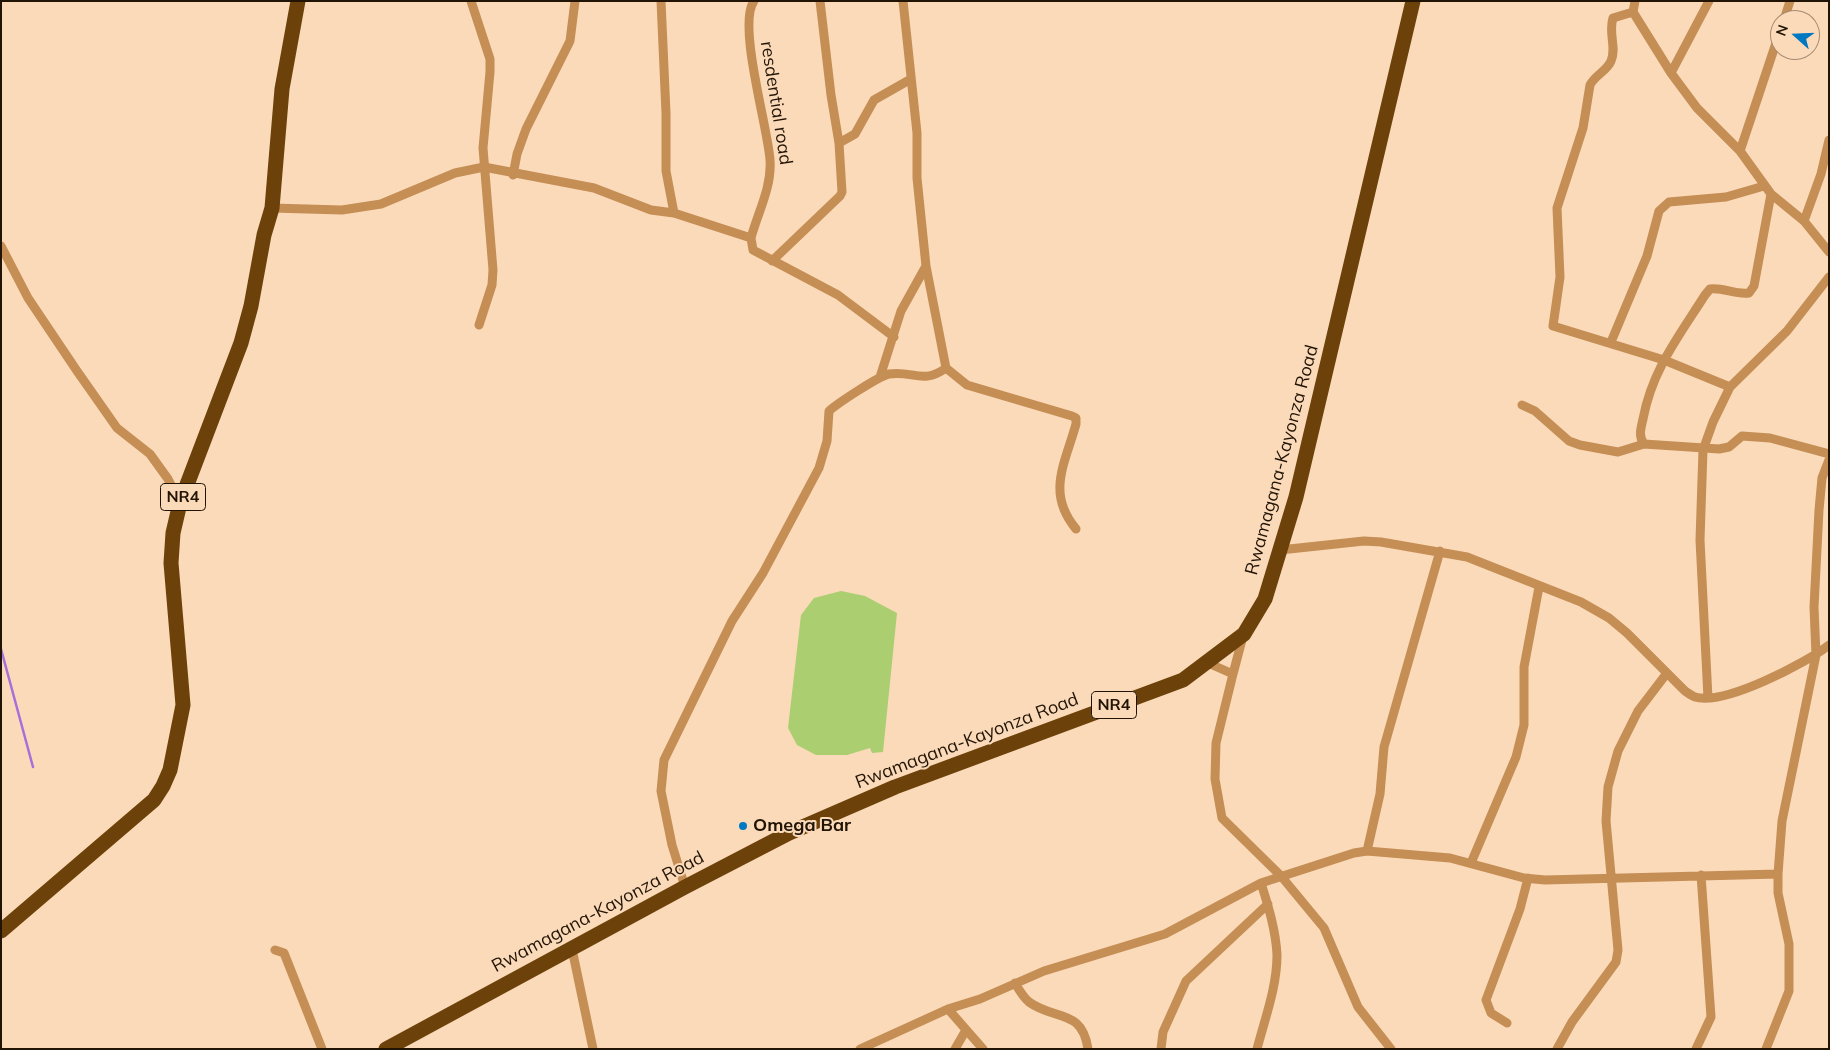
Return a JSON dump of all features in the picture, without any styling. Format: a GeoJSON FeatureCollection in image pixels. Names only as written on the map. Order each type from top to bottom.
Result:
{"type":"FeatureCollection","features":[{"type":"Feature","properties":{"kind":"highway","name":"NR4"},"geometry":{"type":"LineString","coordinates":[[1,931],[154,800],[163,786],[177,740],[183,705],[170,548],[180,503],[241,343],[264,236],[272,208],[282,89],[298,1]]}},
{"type":"Feature","properties":{"kind":"highway","name":"Rwamagana-Kayonza Road"},"geometry":{"type":"LineString","coordinates":[[386,1049],[685,886],[789,833],[858,802],[1183,680],[1244,634],[1265,599],[1296,497],[1413,1]]}},
{"type":"Feature","properties":{"kind":"street"},"geometry":{"type":"LineString","coordinates":[[471,1],[490,60],[482,148],[494,260],[492,284],[479,325]]}},
{"type":"Feature","properties":{"kind":"street"},"geometry":{"type":"LineString","coordinates":[[513,174],[517,154],[526,129],[570,41],[575,1]]}},
{"type":"Feature","properties":{"kind":"street"},"geometry":{"type":"LineString","coordinates":[[661,1],[666,113],[666,171],[674,213]]}},
{"type":"Feature","properties":{"kind":"street","name":"resdential road"},"geometry":{"type":"LineString","coordinates":[[751,238],[771,174],[767,135],[755,78],[748,22],[754,1]]}},
{"type":"Feature","properties":{"kind":"street"},"geometry":{"type":"LineString","coordinates":[[772,261],[840,196],[842,188],[839,143],[820,1]]}},
{"type":"Feature","properties":{"kind":"street"},"geometry":{"type":"LineString","coordinates":[[903,1],[917,133],[917,178],[926,266],[946,368],[967,385],[1033,403],[1076,418],[1059,493],[1065,515],[1076,529]]}},
{"type":"Feature","properties":{"kind":"street"},"geometry":{"type":"LineString","coordinates":[[1635,1],[1632,12],[1670,73],[1697,108],[1740,151],[1771,194],[1804,221],[1829,252]]}},
{"type":"Feature","properties":{"kind":"street"},"geometry":{"type":"LineString","coordinates":[[1670,73],[1709,1]]}},
{"type":"Feature","properties":{"kind":"street"},"geometry":{"type":"LineString","coordinates":[[1632,12],[1613,18],[1611,33],[1613,53],[1611,63],[1593,79],[1590,85],[1583,128],[1556,208],[1560,278],[1553,326],[1611,342],[1664,360],[1730,387]]}},
{"type":"Feature","properties":{"kind":"street"},"geometry":{"type":"LineString","coordinates":[[1740,151],[1770,60]]}},
{"type":"Feature","properties":{"kind":"street"},"geometry":{"type":"LineString","coordinates":[[839,143],[855,134],[874,100],[911,79]]}},
{"type":"Feature","properties":{"kind":"street"},"geometry":{"type":"LineString","coordinates":[[1804,221],[1829,140]]}},
{"type":"Feature","properties":{"kind":"street"},"geometry":{"type":"LineString","coordinates":[[272,208],[342,210],[381,204],[456,173],[484,167],[594,188],[651,210],[674,213],[751,238],[753,250],[838,295],[894,337]]}},
{"type":"Feature","properties":{"kind":"street"},"geometry":{"type":"LineString","coordinates":[[1611,342],[1642,269],[1656,217],[1663,205],[1669,202],[1726,197],[1764,186]]}},
{"type":"Feature","properties":{"kind":"street"},"geometry":{"type":"LineString","coordinates":[[1644,444],[1640,434],[1652,381],[1710,289],[1716,288],[1740,294],[1749,293],[1754,286],[1771,194]]}},
{"type":"Feature","properties":{"kind":"street"},"geometry":{"type":"LineString","coordinates":[[1,246],[28,298],[76,371],[117,428],[150,454],[168,479],[180,503]]}},
{"type":"Feature","properties":{"kind":"street"},"geometry":{"type":"LineString","coordinates":[[880,377],[901,311],[926,266]]}},
{"type":"Feature","properties":{"kind":"street"},"geometry":{"type":"LineString","coordinates":[[1708,698],[1700,540],[1703,450],[1713,422],[1730,387],[1787,331],[1829,277]]}},
{"type":"Feature","properties":{"kind":"street"},"geometry":{"type":"LineString","coordinates":[[685,886],[672,845],[661,791],[664,760],[732,621],[763,573],[820,468],[827,441],[829,411],[880,377],[890,373],[917,377],[936,375],[946,368]]}},
{"type":"Feature","properties":{"kind":"street"},"geometry":{"type":"LineString","coordinates":[[1522,405],[1535,411],[1569,441],[1618,452],[1644,444],[1703,450],[1729,447],[1742,436],[1770,438],[1829,454]]}},
{"type":"Feature","properties":{"kind":"street"},"geometry":{"type":"LineString","coordinates":[[1766,1049],[1790,992],[1789,944],[1778,893],[1778,874],[1782,821],[1816,655],[1814,607],[1819,520],[1822,478],[1829,460]]}},
{"type":"Feature","properties":{"kind":"street"},"geometry":{"type":"LineString","coordinates":[[1280,550],[1364,541],[1440,551],[1467,557],[1581,602],[1609,618],[1685,691],[1695,697],[1708,698],[1748,689],[1816,655],[1829,645]]}},
{"type":"Feature","properties":{"kind":"street"},"geometry":{"type":"LineString","coordinates":[[1367,851],[1380,794],[1384,747],[1440,551]]}},
{"type":"Feature","properties":{"kind":"street"},"geometry":{"type":"LineString","coordinates":[[1471,863],[1516,757],[1524,725],[1524,667],[1539,587]]}},
{"type":"Feature","properties":{"kind":"street"},"geometry":{"type":"LineString","coordinates":[[1244,634],[1229,685],[1216,743],[1215,779],[1222,818],[1281,876],[1324,928],[1358,1007],[1391,1049]]}},
{"type":"Feature","properties":{"kind":"street"},"geometry":{"type":"LineString","coordinates":[[1208,663],[1233,674]]}},
{"type":"Feature","properties":{"kind":"street"},"geometry":{"type":"LineString","coordinates":[[1557,1049],[1572,1022],[1616,962],[1618,950],[1606,820],[1608,787],[1618,751],[1638,711],[1667,674]]}},
{"type":"Feature","properties":{"kind":"street"},"geometry":{"type":"LineString","coordinates":[[860,1049],[948,1009],[980,999],[1044,971],[1165,934],[1261,883],[1354,853],[1367,851],[1450,858],[1528,878],[1545,880],[1778,874]]}},
{"type":"Feature","properties":{"kind":"street"},"geometry":{"type":"LineString","coordinates":[[1696,1049],[1711,1017],[1701,875]]}},
{"type":"Feature","properties":{"kind":"street"},"geometry":{"type":"LineString","coordinates":[[1507,1023],[1491,1012],[1486,1000],[1520,909],[1528,878]]}},
{"type":"Feature","properties":{"kind":"street"},"geometry":{"type":"LineString","coordinates":[[1257,1049],[1272,993],[1277,954],[1268,904],[1261,883]]}},
{"type":"Feature","properties":{"kind":"street"},"geometry":{"type":"LineString","coordinates":[[1161,1049],[1163,1032],[1186,982],[1268,904]]}},
{"type":"Feature","properties":{"kind":"street"},"geometry":{"type":"LineString","coordinates":[[572,949],[593,1049]]}},
{"type":"Feature","properties":{"kind":"street"},"geometry":{"type":"LineString","coordinates":[[275,950],[284,953],[322,1049]]}},
{"type":"Feature","properties":{"kind":"street"},"geometry":{"type":"LineString","coordinates":[[1015,983],[1028,1001],[1037,1007],[1072,1019],[1081,1025],[1086,1036],[1088,1049]]}},
{"type":"Feature","properties":{"kind":"street"},"geometry":{"type":"LineString","coordinates":[[948,1009],[983,1049]]}},
{"type":"Feature","properties":{"kind":"street"},"geometry":{"type":"LineString","coordinates":[[955,1049],[966,1030]]}},
{"type":"Feature","properties":{"kind":"green space"},"geometry":{"type":"Polygon","coordinates":[[[841,591],[865,596],[897,613],[883,752],[872,753],[870,748],[847,755],[816,755],[797,745],[788,728],[801,615],[814,598],[841,591]]]}},
{"type":"Feature","properties":{"kind":"waterway"},"geometry":{"type":"LineString","coordinates":[[1,649],[33,767]]}},
{"type":"Feature","properties":{"kind":"place","name":"Omega Bar"},"geometry":{"type":"Point","coordinates":[743,826]}}]}
